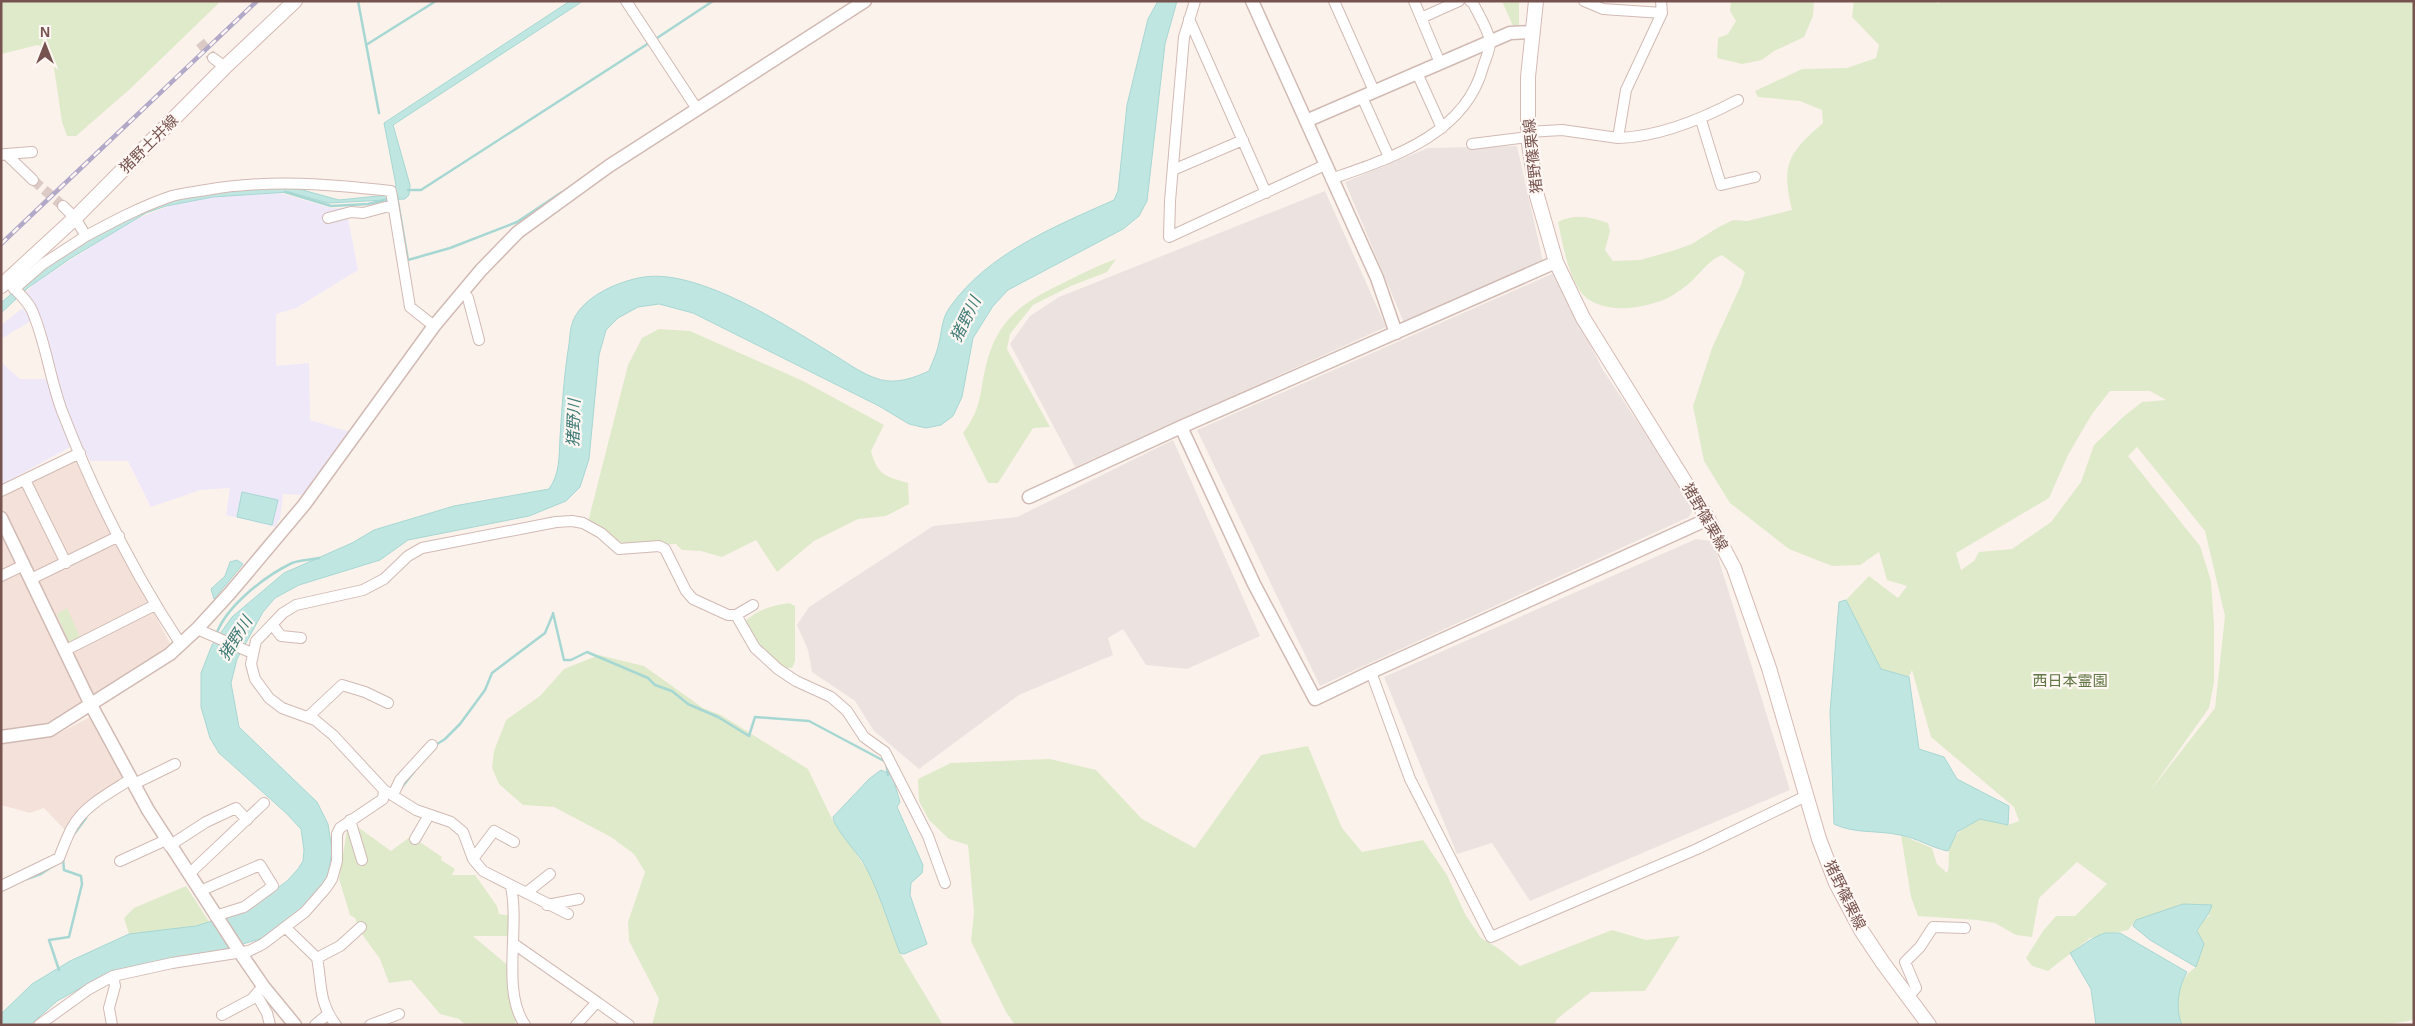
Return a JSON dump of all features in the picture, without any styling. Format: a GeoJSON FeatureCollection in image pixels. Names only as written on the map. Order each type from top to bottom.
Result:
{"type":"FeatureCollection","features":[{"type":"Feature","properties":{"kind":"main road","name":"猪野土井線"},"geometry":{"type":"LineString","coordinates":[[7,285],[225,67],[295,1]]}},
{"type":"Feature","properties":{"kind":"main road","name":"猪野篠栗線"},"geometry":{"type":"LineString","coordinates":[[1536,1],[1528,77],[1528,134],[1537,196],[1556,262],[1583,318],[1708,519],[1734,568],[1748,604],[1806,796],[1836,883],[1861,930],[1929,1025]]}},
{"type":"Feature","properties":{"kind":"street"},"geometry":{"type":"LineString","coordinates":[[626,1],[697,109]]}},
{"type":"Feature","properties":{"kind":"street"},"geometry":{"type":"LineString","coordinates":[[1,737],[50,730],[170,654],[197,629],[304,505],[434,326],[463,291],[518,232],[546,210],[697,109],[865,1]]}},
{"type":"Feature","properties":{"kind":"street"},"geometry":{"type":"LineString","coordinates":[[1195,1],[1184,37],[1168,222],[1169,238],[1325,165]]}},
{"type":"Feature","properties":{"kind":"street"},"geometry":{"type":"LineString","coordinates":[[1252,1],[1281,70],[1377,278],[1396,333]]}},
{"type":"Feature","properties":{"kind":"street"},"geometry":{"type":"LineString","coordinates":[[1334,1],[1374,92]]}},
{"type":"Feature","properties":{"kind":"street"},"geometry":{"type":"LineString","coordinates":[[1414,1],[1440,63]]}},
{"type":"Feature","properties":{"kind":"street"},"geometry":{"type":"LineString","coordinates":[[1421,18],[1460,1]]}},
{"type":"Feature","properties":{"kind":"street"},"geometry":{"type":"LineString","coordinates":[[1331,179],[1389,157],[1442,128],[1462,110],[1479,83],[1490,41],[1473,2],[1470,1]]}},
{"type":"Feature","properties":{"kind":"street"},"geometry":{"type":"LineString","coordinates":[[1584,1],[1603,9],[1662,13]]}},
{"type":"Feature","properties":{"kind":"street"},"geometry":{"type":"LineString","coordinates":[[1618,138],[1626,90],[1662,13],[1661,1]]}},
{"type":"Feature","properties":{"kind":"street"},"geometry":{"type":"LineString","coordinates":[[1189,19],[1266,193]]}},
{"type":"Feature","properties":{"kind":"street"},"geometry":{"type":"LineString","coordinates":[[1306,121],[1510,33],[1533,32]]}},
{"type":"Feature","properties":{"kind":"street"},"geometry":{"type":"LineString","coordinates":[[214,58],[225,67]]}},
{"type":"Feature","properties":{"kind":"street"},"geometry":{"type":"LineString","coordinates":[[1417,73],[1442,128]]}},
{"type":"Feature","properties":{"kind":"street"},"geometry":{"type":"LineString","coordinates":[[1362,97],[1389,157]]}},
{"type":"Feature","properties":{"kind":"street"},"geometry":{"type":"LineString","coordinates":[[1472,144],[1562,130],[1618,138],[1633,138],[1701,120],[1738,100]]}},
{"type":"Feature","properties":{"kind":"street"},"geometry":{"type":"LineString","coordinates":[[1701,120],[1721,185],[1755,177]]}},
{"type":"Feature","properties":{"kind":"street"},"geometry":{"type":"LineString","coordinates":[[1173,170],[1243,140]]}},
{"type":"Feature","properties":{"kind":"street"},"geometry":{"type":"LineString","coordinates":[[4,155],[32,152]]}},
{"type":"Feature","properties":{"kind":"street"},"geometry":{"type":"LineString","coordinates":[[4,155],[33,180]]}},
{"type":"Feature","properties":{"kind":"street"},"geometry":{"type":"LineString","coordinates":[[180,643],[155,605],[119,536],[80,453],[61,409],[33,311],[7,285],[86,236],[153,203],[174,196],[264,183],[316,184],[393,199]]}},
{"type":"Feature","properties":{"kind":"street"},"geometry":{"type":"LineString","coordinates":[[393,199],[410,307],[434,326]]}},
{"type":"Feature","properties":{"kind":"street"},"geometry":{"type":"LineString","coordinates":[[328,218],[351,212],[363,213],[393,199]]}},
{"type":"Feature","properties":{"kind":"street"},"geometry":{"type":"LineString","coordinates":[[63,206],[75,218],[86,236]]}},
{"type":"Feature","properties":{"kind":"street"},"geometry":{"type":"LineString","coordinates":[[1029,497],[1181,426],[1556,262]]}},
{"type":"Feature","properties":{"kind":"street"},"geometry":{"type":"LineString","coordinates":[[463,291],[468,298],[479,340]]}},
{"type":"Feature","properties":{"kind":"street"},"geometry":{"type":"LineString","coordinates":[[1181,426],[1254,584],[1315,700],[1371,672],[1708,519]]}},
{"type":"Feature","properties":{"kind":"street"},"geometry":{"type":"LineString","coordinates":[[1,491],[80,453]]}},
{"type":"Feature","properties":{"kind":"street"},"geometry":{"type":"LineString","coordinates":[[25,480],[66,563]]}},
{"type":"Feature","properties":{"kind":"street"},"geometry":{"type":"LineString","coordinates":[[1,518],[132,781],[168,843],[238,951],[259,990],[270,1025]]}},
{"type":"Feature","properties":{"kind":"street"},"geometry":{"type":"LineString","coordinates":[[248,652],[272,624],[296,605],[363,590],[384,579],[408,556],[422,548],[564,521],[583,523],[601,533],[619,550],[659,546],[665,550],[686,591],[693,598],[728,615],[736,615],[753,605]]}},
{"type":"Feature","properties":{"kind":"street"},"geometry":{"type":"LineString","coordinates":[[31,579],[119,536]]}},
{"type":"Feature","properties":{"kind":"street"},"geometry":{"type":"LineString","coordinates":[[1,576],[24,565]]}},
{"type":"Feature","properties":{"kind":"street"},"geometry":{"type":"LineString","coordinates":[[66,650],[155,605]]}},
{"type":"Feature","properties":{"kind":"street"},"geometry":{"type":"LineString","coordinates":[[736,615],[755,648],[778,669],[796,681],[831,697],[847,712],[864,737],[884,752],[928,836],[945,883]]}},
{"type":"Feature","properties":{"kind":"street"},"geometry":{"type":"LineString","coordinates":[[272,624],[281,636],[301,638]]}},
{"type":"Feature","properties":{"kind":"street"},"geometry":{"type":"LineString","coordinates":[[197,629],[248,652]]}},
{"type":"Feature","properties":{"kind":"street"},"geometry":{"type":"LineString","coordinates":[[248,652],[255,679],[269,698],[282,708],[315,720],[333,734],[388,792],[416,810],[451,822],[462,832],[473,859],[482,871],[568,914]]}},
{"type":"Feature","properties":{"kind":"street"},"geometry":{"type":"LineString","coordinates":[[1371,672],[1410,779],[1491,937],[1697,849],[1806,796]]}},
{"type":"Feature","properties":{"kind":"street"},"geometry":{"type":"LineString","coordinates":[[308,718],[342,686],[365,692],[388,703]]}},
{"type":"Feature","properties":{"kind":"street"},"geometry":{"type":"LineString","coordinates":[[39,1025],[88,989],[113,976],[238,951],[249,951],[286,928],[316,902],[332,879],[337,861],[337,834],[340,828],[383,799],[432,745]]}},
{"type":"Feature","properties":{"kind":"street"},"geometry":{"type":"LineString","coordinates":[[1,886],[59,858],[73,825],[94,804],[132,781],[175,764]]}},
{"type":"Feature","properties":{"kind":"street"},"geometry":{"type":"LineString","coordinates":[[189,874],[264,803]]}},
{"type":"Feature","properties":{"kind":"street"},"geometry":{"type":"LineString","coordinates":[[120,860],[168,843],[236,808],[248,820]]}},
{"type":"Feature","properties":{"kind":"street"},"geometry":{"type":"LineString","coordinates":[[415,839],[430,815]]}},
{"type":"Feature","properties":{"kind":"street"},"geometry":{"type":"LineString","coordinates":[[350,820],[362,860]]}},
{"type":"Feature","properties":{"kind":"street"},"geometry":{"type":"LineString","coordinates":[[473,859],[494,831],[514,842]]}},
{"type":"Feature","properties":{"kind":"street"},"geometry":{"type":"LineString","coordinates":[[200,891],[260,866],[274,886],[244,907],[216,917]]}},
{"type":"Feature","properties":{"kind":"street"},"geometry":{"type":"LineString","coordinates":[[526,893],[550,874]]}},
{"type":"Feature","properties":{"kind":"street"},"geometry":{"type":"LineString","coordinates":[[511,887],[515,919],[513,995],[516,1008],[525,1025]]}},
{"type":"Feature","properties":{"kind":"street"},"geometry":{"type":"LineString","coordinates":[[547,905],[579,899]]}},
{"type":"Feature","properties":{"kind":"street"},"geometry":{"type":"LineString","coordinates":[[316,958],[340,946],[361,927]]}},
{"type":"Feature","properties":{"kind":"street"},"geometry":{"type":"LineString","coordinates":[[1908,998],[1916,988],[1905,962],[1920,947],[1933,927],[1965,928]]}},
{"type":"Feature","properties":{"kind":"street"},"geometry":{"type":"LineString","coordinates":[[286,928],[316,958],[319,989],[328,1014],[336,1025]]}},
{"type":"Feature","properties":{"kind":"street"},"geometry":{"type":"LineString","coordinates":[[514,944],[629,1025]]}},
{"type":"Feature","properties":{"kind":"street"},"geometry":{"type":"LineString","coordinates":[[112,1025],[110,1008],[115,986],[113,976]]}},
{"type":"Feature","properties":{"kind":"street"},"geometry":{"type":"LineString","coordinates":[[222,1014],[241,1006],[259,990]]}},
{"type":"Feature","properties":{"kind":"street"},"geometry":{"type":"LineString","coordinates":[[259,990],[295,1025]]}},
{"type":"Feature","properties":{"kind":"street"},"geometry":{"type":"LineString","coordinates":[[576,1025],[597,1002]]}},
{"type":"Feature","properties":{"kind":"street"},"geometry":{"type":"LineString","coordinates":[[315,1025],[328,1014]]}},
{"type":"Feature","properties":{"kind":"street"},"geometry":{"type":"LineString","coordinates":[[370,1025],[399,1014]]}},
{"type":"Feature","properties":{"kind":"shaded area"},"geometry":{"type":"Polygon","coordinates":[[[1517,146],[1543,261],[1404,323],[1345,182],[1428,148],[1517,146]]]}},
{"type":"Feature","properties":{"kind":"shaded area"},"geometry":{"type":"Polygon","coordinates":[[[1325,191],[1386,327],[1075,467],[1010,344],[1030,316],[1059,297],[1325,191]]]}},
{"type":"Feature","properties":{"kind":"shaded area"},"geometry":{"type":"Polygon","coordinates":[[[280,193],[330,208],[346,208],[358,270],[296,308],[276,314],[276,366],[309,363],[310,420],[350,432],[304,495],[283,494],[280,519],[275,527],[226,515],[230,488],[200,490],[151,507],[128,461],[90,461],[65,409],[42,319],[24,295],[35,283],[131,221],[174,204],[216,196],[280,193]]]}},
{"type":"Feature","properties":{"kind":"shaded area"},"geometry":{"type":"Polygon","coordinates":[[[1554,273],[1603,370],[1694,507],[1689,517],[1320,686],[1197,430],[1554,273]]]}},
{"type":"Feature","properties":{"kind":"shaded area"},"geometry":{"type":"Polygon","coordinates":[[[23,308],[31,321],[1,339],[1,325],[23,308]]]}},
{"type":"Feature","properties":{"kind":"shaded area"},"geometry":{"type":"Polygon","coordinates":[[[1,362],[20,379],[48,379],[72,446],[1,485],[1,362]]]}},
{"type":"Feature","properties":{"kind":"shaded area"},"geometry":{"type":"Polygon","coordinates":[[[1173,440],[1260,636],[1187,669],[1146,665],[1123,629],[1108,638],[1113,655],[1019,695],[919,769],[874,731],[855,701],[812,672],[808,650],[797,625],[809,607],[933,526],[1017,517],[1173,440]]]}},
{"type":"Feature","properties":{"kind":"shaded area"},"geometry":{"type":"Polygon","coordinates":[[[78,459],[140,587],[171,645],[99,696],[56,720],[18,731],[1,732],[1,497],[78,459]]]}},
{"type":"Feature","properties":{"kind":"shaded area"},"geometry":{"type":"Polygon","coordinates":[[[1696,539],[1713,541],[1790,790],[1530,901],[1492,843],[1457,854],[1384,677],[1696,539]]]}},
{"type":"Feature","properties":{"kind":"shaded area"},"geometry":{"type":"Polygon","coordinates":[[[90,717],[123,779],[71,818],[65,830],[44,808],[30,813],[1,805],[1,741],[52,737],[90,717]]]}},
{"type":"Feature","properties":{"kind":"green space"},"geometry":{"type":"Polygon","coordinates":[[[1,1],[221,1],[130,89],[76,136],[67,136],[62,122],[52,54],[38,45],[1,54],[1,1]]]}},
{"type":"Feature","properties":{"kind":"green space"},"geometry":{"type":"Polygon","coordinates":[[[1502,1],[1519,1],[1519,25],[1513,26],[1502,1]]]}},
{"type":"Feature","properties":{"kind":"green space"},"geometry":{"type":"Polygon","coordinates":[[[1731,1],[1814,1],[1813,16],[1804,37],[1774,51],[1762,60],[1742,64],[1717,58],[1718,38],[1728,34],[1736,21],[1730,11],[1731,1]]]}},
{"type":"Feature","properties":{"kind":"green space","name":"西日本霊園"},"geometry":{"type":"Polygon","coordinates":[[[1854,1],[1935,1],[1938,4],[1941,1],[2414,1],[2414,1020],[2383,1025],[2182,1025],[2178,1009],[2181,985],[2196,967],[2198,959],[2198,933],[2203,921],[2210,915],[2136,920],[2128,930],[2090,938],[2048,971],[2032,966],[2026,958],[2043,931],[2056,916],[2075,916],[2107,884],[2077,862],[2039,898],[2032,937],[2016,935],[1995,923],[1918,916],[1911,897],[1901,835],[1932,848],[1937,864],[1947,873],[1950,847],[1959,832],[1980,819],[2008,825],[2019,821],[2014,807],[1931,737],[1912,670],[1909,677],[1881,669],[1846,600],[1869,576],[1898,598],[1907,586],[1887,580],[1879,552],[1860,565],[1832,566],[1789,549],[1730,503],[1704,461],[1693,406],[1712,348],[1741,285],[1745,272],[1722,255],[1711,262],[1687,285],[1666,299],[1656,303],[1633,307],[1609,307],[1588,299],[1580,291],[1566,258],[1558,222],[1564,219],[1583,217],[1608,223],[1610,231],[1605,250],[1613,261],[1640,260],[1692,244],[1733,220],[1747,221],[1792,210],[1787,182],[1790,161],[1802,143],[1823,123],[1822,110],[1800,101],[1758,97],[1755,91],[1802,69],[1847,68],[1876,58],[1879,45],[1852,17],[1854,1]],[[2110,391],[2092,414],[2068,455],[2049,498],[1956,553],[1961,570],[1974,561],[1979,552],[2012,549],[2051,522],[2081,482],[2094,445],[2123,417],[2142,402],[2166,400],[2150,391],[2110,391]],[[2137,447],[2128,456],[2200,546],[2211,581],[2214,624],[2214,682],[2209,708],[2150,791],[2215,708],[2225,616],[2205,531],[2137,447]]]}},
{"type":"Feature","properties":{"kind":"green space"},"geometry":{"type":"Polygon","coordinates":[[[1116,259],[1107,272],[1071,286],[1033,305],[1010,334],[1007,349],[1050,427],[1033,428],[998,483],[988,483],[963,433],[978,405],[988,358],[1000,330],[1008,319],[1028,302],[1085,272],[1116,259]]]}},
{"type":"Feature","properties":{"kind":"green space"},"geometry":{"type":"Polygon","coordinates":[[[659,329],[690,331],[803,381],[884,425],[871,451],[879,470],[888,476],[908,483],[909,504],[886,516],[858,519],[814,541],[777,572],[756,540],[722,557],[701,551],[682,550],[676,544],[626,545],[588,522],[628,365],[642,338],[659,329]]]}},
{"type":"Feature","properties":{"kind":"green space"},"geometry":{"type":"Polygon","coordinates":[[[789,603],[795,606],[795,661],[792,668],[785,668],[758,645],[745,621],[766,609],[789,603]]]}},
{"type":"Feature","properties":{"kind":"green space"},"geometry":{"type":"Polygon","coordinates":[[[67,608],[80,637],[69,643],[57,614],[67,608]]]}},
{"type":"Feature","properties":{"kind":"green space"},"geometry":{"type":"Polygon","coordinates":[[[599,655],[644,666],[703,708],[721,715],[808,769],[833,821],[871,876],[900,953],[943,1025],[652,1025],[659,999],[629,941],[628,922],[645,872],[634,854],[611,837],[554,807],[523,805],[499,784],[492,768],[494,751],[506,720],[540,696],[564,669],[599,655]]]}},
{"type":"Feature","properties":{"kind":"green space"},"geometry":{"type":"Polygon","coordinates":[[[1308,746],[1342,828],[1362,852],[1423,840],[1447,875],[1465,914],[1481,938],[1498,948],[1520,966],[1612,930],[1646,940],[1680,936],[1645,991],[1591,992],[1557,1019],[1554,1025],[1015,1025],[1006,1012],[971,941],[974,912],[968,845],[949,839],[929,820],[919,801],[918,779],[951,763],[1050,759],[1096,770],[1142,819],[1195,848],[1261,755],[1308,746]]]}},
{"type":"Feature","properties":{"kind":"green space"},"geometry":{"type":"Polygon","coordinates":[[[355,825],[391,851],[411,836],[442,857],[441,860],[455,869],[452,875],[475,875],[497,906],[499,914],[514,916],[511,936],[473,936],[512,969],[520,1011],[515,1020],[516,1025],[466,1025],[459,1019],[440,1014],[411,980],[389,983],[380,959],[362,934],[364,926],[358,926],[355,918],[350,915],[339,879],[347,830],[355,825]]]}},
{"type":"Feature","properties":{"kind":"green space"},"geometry":{"type":"Polygon","coordinates":[[[186,886],[210,923],[153,933],[129,934],[124,918],[134,908],[186,886]]]}},
{"type":"Feature","properties":{"kind":"water"},"geometry":{"type":"Polygon","coordinates":[[[570,1],[583,1],[393,125],[410,185],[409,195],[405,199],[328,203],[289,192],[213,197],[166,206],[146,213],[71,258],[29,287],[1,313],[1,303],[41,268],[100,233],[162,202],[201,194],[277,187],[299,189],[339,200],[388,195],[394,191],[396,185],[384,123],[570,1]]]}},
{"type":"Feature","properties":{"kind":"water","name":"猪野川"},"geometry":{"type":"Polygon","coordinates":[[[1158,1],[1177,1],[1165,44],[1147,201],[1139,216],[1123,229],[1008,290],[993,306],[973,338],[962,397],[953,416],[941,425],[926,428],[909,424],[879,406],[693,313],[659,304],[638,307],[618,318],[606,330],[599,355],[589,459],[580,487],[566,501],[529,516],[408,540],[380,560],[299,585],[275,598],[263,612],[237,659],[231,683],[239,727],[317,802],[328,824],[332,850],[327,881],[310,902],[271,936],[221,950],[106,974],[57,1001],[30,1025],[1,1025],[1,1014],[32,984],[70,961],[129,934],[196,926],[248,910],[287,881],[298,869],[303,861],[304,850],[301,829],[286,813],[219,753],[210,738],[201,707],[201,673],[212,645],[232,617],[284,573],[352,543],[374,530],[454,506],[549,489],[553,483],[558,465],[563,391],[571,327],[578,312],[585,304],[603,291],[624,282],[644,277],[666,277],[715,290],[741,302],[790,328],[858,370],[881,380],[898,381],[929,371],[937,350],[943,321],[947,312],[966,288],[984,271],[1024,243],[1114,200],[1118,191],[1127,105],[1148,19],[1158,1]]]}},
{"type":"Feature","properties":{"kind":"water"},"geometry":{"type":"Polygon","coordinates":[[[242,492],[278,500],[272,525],[237,517],[242,492]]]}},
{"type":"Feature","properties":{"kind":"water"},"geometry":{"type":"Polygon","coordinates":[[[237,560],[243,564],[214,599],[211,589],[225,576],[230,562],[237,560]]]}},
{"type":"Feature","properties":{"kind":"water"},"geometry":{"type":"Polygon","coordinates":[[[1846,600],[1881,669],[1909,677],[1919,749],[1944,757],[1957,779],[2009,806],[2008,825],[1980,819],[1957,832],[1948,851],[1906,836],[1858,831],[1834,824],[1830,712],[1839,602],[1846,600]]]}},
{"type":"Feature","properties":{"kind":"water"},"geometry":{"type":"Polygon","coordinates":[[[881,770],[892,775],[900,802],[897,807],[923,865],[922,873],[911,883],[910,895],[927,944],[904,954],[900,953],[869,873],[837,827],[833,817],[869,779],[881,770]]]}},
{"type":"Feature","properties":{"kind":"water"},"geometry":{"type":"Polygon","coordinates":[[[2183,904],[2212,905],[2197,931],[2204,944],[2196,967],[2150,940],[2133,926],[2136,920],[2183,904]]]}},
{"type":"Feature","properties":{"kind":"water"},"geometry":{"type":"Polygon","coordinates":[[[2105,933],[2120,933],[2187,972],[2178,998],[2182,1025],[2096,1025],[2091,989],[2070,953],[2105,933]]]}},
{"type":"Feature","properties":{"kind":"waterway"},"geometry":{"type":"LineString","coordinates":[[358,1],[379,113]]}},
{"type":"Feature","properties":{"kind":"waterway"},"geometry":{"type":"LineString","coordinates":[[366,45],[436,1]]}},
{"type":"Feature","properties":{"kind":"waterway"},"geometry":{"type":"LineString","coordinates":[[654,40],[713,1]]}},
{"type":"Feature","properties":{"kind":"waterway"},"geometry":{"type":"LineString","coordinates":[[408,190],[421,190],[649,43]]}},
{"type":"Feature","properties":{"kind":"waterway"},"geometry":{"type":"LineString","coordinates":[[285,192],[331,206],[368,204],[389,199]]}},
{"type":"Feature","properties":{"kind":"waterway"},"geometry":{"type":"LineString","coordinates":[[397,196],[408,260],[450,248],[517,222],[562,192]]}},
{"type":"Feature","properties":{"kind":"waterway"},"geometry":{"type":"LineString","coordinates":[[216,635],[228,613],[259,584],[292,563],[319,558]]}},
{"type":"Feature","properties":{"kind":"waterway"},"geometry":{"type":"LineString","coordinates":[[553,613],[564,660],[571,660],[587,652],[648,678],[655,685],[672,691],[688,704],[718,717],[749,736],[755,717],[809,721],[886,762],[888,775]]}},
{"type":"Feature","properties":{"kind":"waterway"},"geometry":{"type":"LineString","coordinates":[[434,746],[445,739],[460,724],[485,690],[492,673],[545,633],[553,614]]}},
{"type":"Feature","properties":{"kind":"waterway"},"geometry":{"type":"LineString","coordinates":[[402,787],[414,772]]}},
{"type":"Feature","properties":{"kind":"waterway"},"geometry":{"type":"LineString","coordinates":[[75,833],[86,818]]}},
{"type":"Feature","properties":{"kind":"waterway"},"geometry":{"type":"LineString","coordinates":[[59,970],[49,940],[69,937],[82,884],[81,876],[64,870],[63,858]]}},
{"type":"Feature","properties":{"kind":"waterway"},"geometry":{"type":"LineString","coordinates":[[27,879],[41,874],[56,864]]}},
{"type":"Feature","properties":{"kind":"tunnel"},"geometry":{"type":"LineString","coordinates":[[200,42],[213,58]]}},
{"type":"Feature","properties":{"kind":"tunnel"},"geometry":{"type":"LineString","coordinates":[[33,180],[63,206]]}},
{"type":"Feature","properties":{"kind":"railway"},"geometry":{"type":"LineString","coordinates":[[1,244],[257,1]]}}]}
